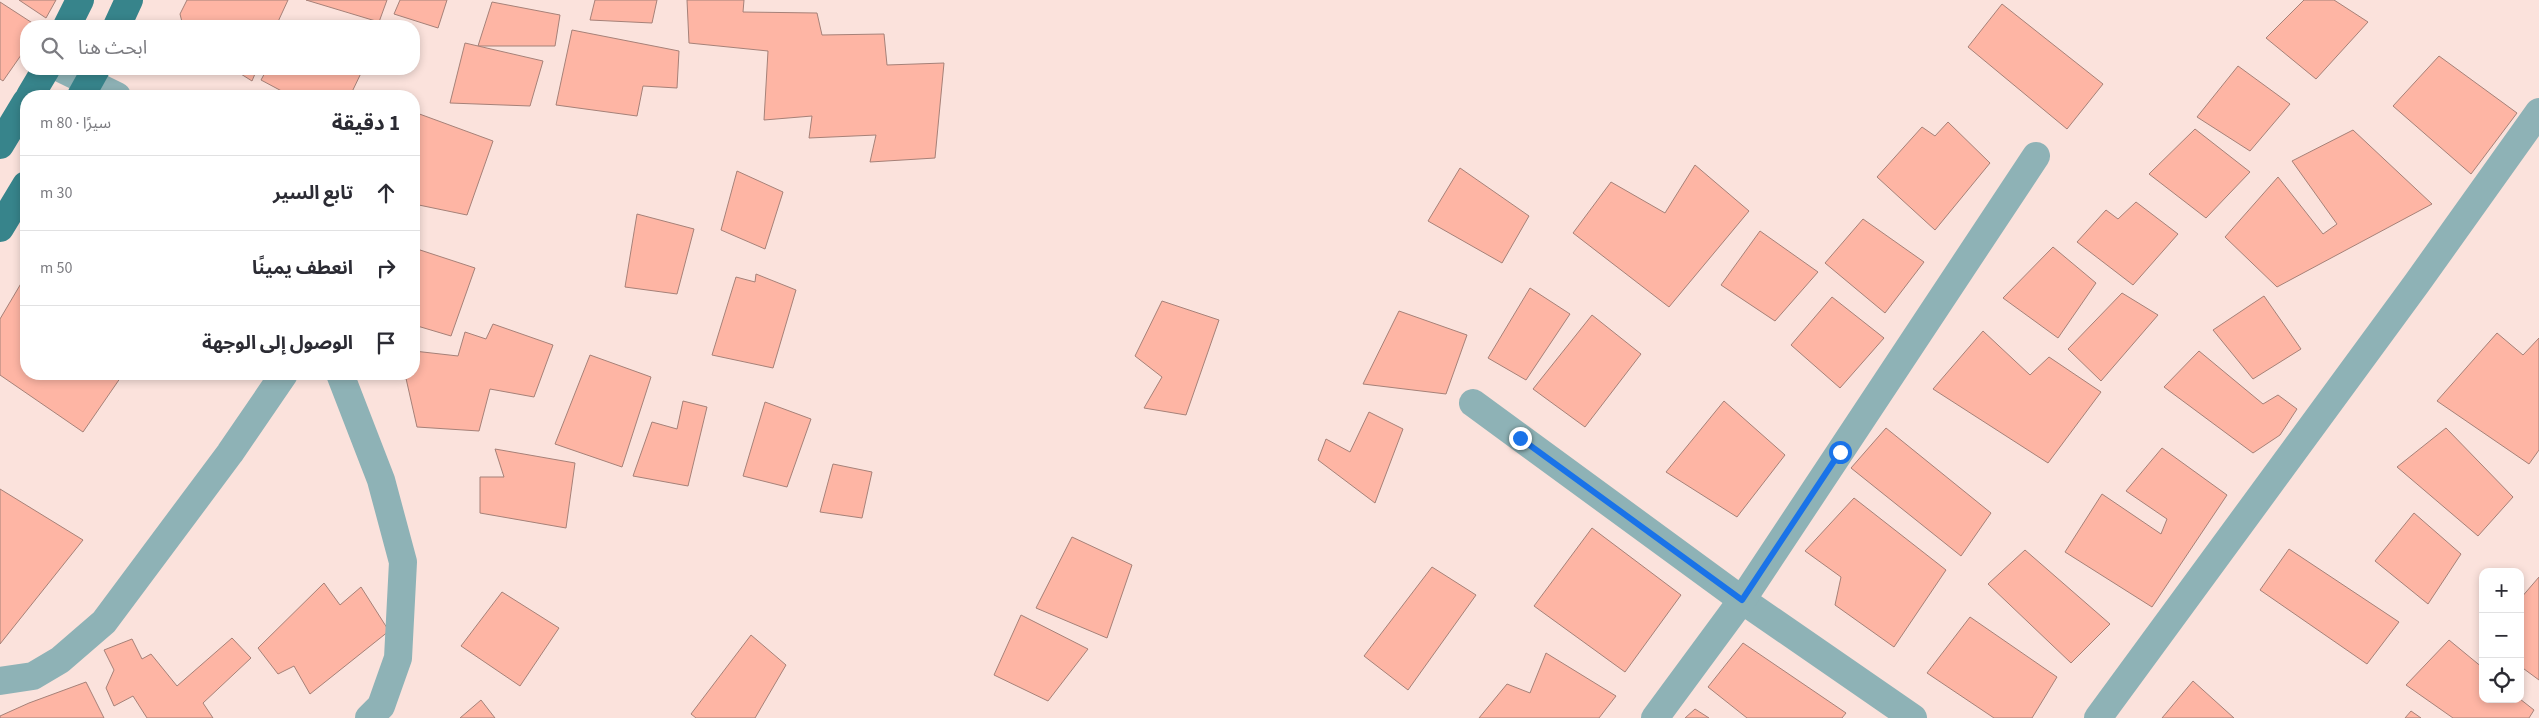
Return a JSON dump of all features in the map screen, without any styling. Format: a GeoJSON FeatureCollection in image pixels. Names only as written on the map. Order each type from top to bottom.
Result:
{"type":"FeatureCollection","features":[{"type":"Feature","properties":{"kind":"main road"},"geometry":{"type":"LineString","coordinates":[[70,20],[80,0]]}},
{"type":"Feature","properties":{"kind":"main road"},"geometry":{"type":"LineString","coordinates":[[120,20],[129,0]]}},
{"type":"Feature","properties":{"kind":"main road"},"geometry":{"type":"LineString","coordinates":[[34,90],[42,75]]}},
{"type":"Feature","properties":{"kind":"main road"},"geometry":{"type":"LineString","coordinates":[[0,146],[20,112]]}},
{"type":"Feature","properties":{"kind":"main road"},"geometry":{"type":"LineString","coordinates":[[0,228],[20,195]]}},
{"type":"Feature","properties":{"kind":"street"},"geometry":{"type":"LineString","coordinates":[[74,75],[105,90]]}},
{"type":"Feature","properties":{"kind":"street"},"geometry":{"type":"LineString","coordinates":[[2098,718],[2382,332],[2539,112]]}},
{"type":"Feature","properties":{"kind":"street"},"geometry":{"type":"LineString","coordinates":[[1655,718],[1742,600],[2036,156]]}},
{"type":"Feature","properties":{"kind":"street"},"geometry":{"type":"LineString","coordinates":[[0,681],[33,676],[60,660],[104,622],[230,453],[280,380]]}},
{"type":"Feature","properties":{"kind":"street"},"geometry":{"type":"LineString","coordinates":[[342,380],[381,480],[403,562],[398,658],[381,706],[369,718]]}},
{"type":"Feature","properties":{"kind":"street"},"geometry":{"type":"LineString","coordinates":[[1473,403],[1742,600],[1913,718]]}},
{"type":"Feature","properties":{"kind":"building"},"geometry":{"type":"Polygon","coordinates":[[[19,0],[56,0],[46,18],[19,0]]]}},
{"type":"Feature","properties":{"kind":"building"},"geometry":{"type":"Polygon","coordinates":[[[187,0],[288,0],[279,20],[182,20],[180,14],[187,0]]]}},
{"type":"Feature","properties":{"kind":"building"},"geometry":{"type":"Polygon","coordinates":[[[306,0],[387,0],[380,20],[372,20],[306,0]]]}},
{"type":"Feature","properties":{"kind":"building"},"geometry":{"type":"Polygon","coordinates":[[[400,0],[447,0],[438,28],[420,22],[420,20],[413,20],[394,14],[400,0]]]}},
{"type":"Feature","properties":{"kind":"building"},"geometry":{"type":"Polygon","coordinates":[[[595,0],[657,0],[652,23],[590,20],[595,0]]]}},
{"type":"Feature","properties":{"kind":"building"},"geometry":{"type":"Polygon","coordinates":[[[687,0],[744,0],[743,12],[817,13],[822,35],[884,34],[887,65],[944,63],[935,158],[870,162],[876,135],[809,138],[812,116],[764,120],[768,51],[689,43],[687,0]]]}},
{"type":"Feature","properties":{"kind":"building"},"geometry":{"type":"Polygon","coordinates":[[[2304,0],[2334,0],[2368,22],[2316,79],[2266,38],[2304,0]]]}},
{"type":"Feature","properties":{"kind":"building"},"geometry":{"type":"Polygon","coordinates":[[[0,2],[28,20],[20,20],[20,57],[3,81],[0,79],[0,2]]]}},
{"type":"Feature","properties":{"kind":"building"},"geometry":{"type":"Polygon","coordinates":[[[492,2],[560,15],[555,46],[478,46],[492,2]]]}},
{"type":"Feature","properties":{"kind":"building"},"geometry":{"type":"Polygon","coordinates":[[[2002,4],[2103,84],[2067,129],[1968,47],[2002,4]]]}},
{"type":"Feature","properties":{"kind":"building"},"geometry":{"type":"Polygon","coordinates":[[[572,30],[679,51],[677,88],[643,86],[637,116],[556,105],[572,30]]]}},
{"type":"Feature","properties":{"kind":"building"},"geometry":{"type":"Polygon","coordinates":[[[465,43],[543,61],[530,106],[450,103],[465,43]]]}},
{"type":"Feature","properties":{"kind":"building"},"geometry":{"type":"Polygon","coordinates":[[[2439,56],[2517,113],[2471,174],[2393,106],[2439,56]]]}},
{"type":"Feature","properties":{"kind":"building"},"geometry":{"type":"Polygon","coordinates":[[[2238,66],[2290,104],[2250,151],[2197,117],[2238,66]]]}},
{"type":"Feature","properties":{"kind":"building"},"geometry":{"type":"Polygon","coordinates":[[[242,75],[254,75],[252,81],[242,75]]]}},
{"type":"Feature","properties":{"kind":"building"},"geometry":{"type":"Polygon","coordinates":[[[264,75],[360,75],[353,90],[280,90],[261,80],[264,75]]]}},
{"type":"Feature","properties":{"kind":"building"},"geometry":{"type":"Polygon","coordinates":[[[420,114],[493,141],[467,215],[420,205],[420,114]]]}},
{"type":"Feature","properties":{"kind":"building"},"geometry":{"type":"Polygon","coordinates":[[[1948,122],[1990,163],[1935,230],[1877,177],[1922,127],[1935,136],[1948,122]]]}},
{"type":"Feature","properties":{"kind":"building"},"geometry":{"type":"Polygon","coordinates":[[[2195,129],[2250,172],[2206,218],[2149,174],[2195,129]]]}},
{"type":"Feature","properties":{"kind":"building"},"geometry":{"type":"Polygon","coordinates":[[[2353,130],[2432,204],[2277,287],[2225,237],[2278,177],[2323,234],[2337,224],[2292,161],[2353,130]]]}},
{"type":"Feature","properties":{"kind":"building"},"geometry":{"type":"Polygon","coordinates":[[[1695,165],[1749,211],[1669,307],[1573,233],[1611,182],[1665,213],[1695,165]]]}},
{"type":"Feature","properties":{"kind":"building"},"geometry":{"type":"Polygon","coordinates":[[[1460,168],[1529,216],[1502,263],[1428,221],[1460,168]]]}},
{"type":"Feature","properties":{"kind":"building"},"geometry":{"type":"Polygon","coordinates":[[[737,171],[783,192],[765,249],[721,230],[737,171]]]}},
{"type":"Feature","properties":{"kind":"building"},"geometry":{"type":"Polygon","coordinates":[[[2136,202],[2178,234],[2133,285],[2077,242],[2106,210],[2118,219],[2136,202]]]}},
{"type":"Feature","properties":{"kind":"building"},"geometry":{"type":"Polygon","coordinates":[[[637,214],[694,229],[677,294],[625,287],[637,214]]]}},
{"type":"Feature","properties":{"kind":"building"},"geometry":{"type":"Polygon","coordinates":[[[1863,219],[1924,262],[1885,313],[1825,263],[1863,219]]]}},
{"type":"Feature","properties":{"kind":"building"},"geometry":{"type":"Polygon","coordinates":[[[1760,231],[1818,272],[1775,321],[1721,285],[1760,231]]]}},
{"type":"Feature","properties":{"kind":"building"},"geometry":{"type":"Polygon","coordinates":[[[2053,247],[2096,283],[2058,338],[2003,298],[2053,247]]]}},
{"type":"Feature","properties":{"kind":"building"},"geometry":{"type":"Polygon","coordinates":[[[420,250],[475,268],[451,336],[420,327],[420,250]]]}},
{"type":"Feature","properties":{"kind":"building"},"geometry":{"type":"Polygon","coordinates":[[[756,274],[796,290],[773,368],[712,355],[736,277],[755,282],[756,274]]]}},
{"type":"Feature","properties":{"kind":"building"},"geometry":{"type":"Polygon","coordinates":[[[20,285],[20,380],[119,380],[83,432],[0,375],[0,319],[20,285]]]}},
{"type":"Feature","properties":{"kind":"building"},"geometry":{"type":"Polygon","coordinates":[[[1530,288],[1570,314],[1526,380],[1488,358],[1530,288]]]}},
{"type":"Feature","properties":{"kind":"building"},"geometry":{"type":"Polygon","coordinates":[[[2122,293],[2158,315],[2101,381],[2068,349],[2122,293]]]}},
{"type":"Feature","properties":{"kind":"building"},"geometry":{"type":"Polygon","coordinates":[[[2264,296],[2301,349],[2253,379],[2213,330],[2264,296]]]}},
{"type":"Feature","properties":{"kind":"building"},"geometry":{"type":"Polygon","coordinates":[[[1832,297],[1884,338],[1840,388],[1791,345],[1832,297]]]}},
{"type":"Feature","properties":{"kind":"building"},"geometry":{"type":"Polygon","coordinates":[[[1162,301],[1219,320],[1186,415],[1144,408],[1162,377],[1135,356],[1162,301]]]}},
{"type":"Feature","properties":{"kind":"building"},"geometry":{"type":"Polygon","coordinates":[[[1399,311],[1467,335],[1446,394],[1363,384],[1399,311]]]}},
{"type":"Feature","properties":{"kind":"building"},"geometry":{"type":"Polygon","coordinates":[[[1592,315],[1641,354],[1585,427],[1533,389],[1592,315]]]}},
{"type":"Feature","properties":{"kind":"building"},"geometry":{"type":"Polygon","coordinates":[[[493,324],[553,345],[534,397],[490,389],[479,431],[417,427],[406,380],[420,380],[420,352],[458,356],[465,332],[486,339],[493,324]]]}},
{"type":"Feature","properties":{"kind":"building"},"geometry":{"type":"Polygon","coordinates":[[[1983,331],[2030,375],[2049,357],[2101,392],[2048,463],[1933,389],[1983,331]]]}},
{"type":"Feature","properties":{"kind":"building"},"geometry":{"type":"Polygon","coordinates":[[[2497,333],[2523,355],[2539,338],[2539,450],[2529,464],[2437,401],[2497,333]]]}},
{"type":"Feature","properties":{"kind":"building"},"geometry":{"type":"Polygon","coordinates":[[[2199,351],[2263,404],[2278,395],[2297,409],[2280,435],[2253,453],[2164,387],[2199,351]]]}},
{"type":"Feature","properties":{"kind":"building"},"geometry":{"type":"Polygon","coordinates":[[[590,355],[651,377],[622,467],[555,444],[590,355]]]}},
{"type":"Feature","properties":{"kind":"building"},"geometry":{"type":"Polygon","coordinates":[[[683,401],[707,407],[688,486],[633,476],[652,422],[677,429],[683,401]]]}},
{"type":"Feature","properties":{"kind":"building"},"geometry":{"type":"Polygon","coordinates":[[[1724,401],[1785,455],[1737,517],[1666,472],[1724,401]]]}},
{"type":"Feature","properties":{"kind":"building"},"geometry":{"type":"Polygon","coordinates":[[[765,402],[811,419],[787,487],[743,476],[765,402]]]}},
{"type":"Feature","properties":{"kind":"building"},"geometry":{"type":"Polygon","coordinates":[[[1369,412],[1403,429],[1375,503],[1318,460],[1326,439],[1350,452],[1369,412]]]}},
{"type":"Feature","properties":{"kind":"building"},"geometry":{"type":"Polygon","coordinates":[[[1886,428],[1991,513],[1961,556],[1851,468],[1886,428]]]}},
{"type":"Feature","properties":{"kind":"building"},"geometry":{"type":"Polygon","coordinates":[[[2446,428],[2513,497],[2478,536],[2397,467],[2446,428]]]}},
{"type":"Feature","properties":{"kind":"building"},"geometry":{"type":"Polygon","coordinates":[[[2162,448],[2227,495],[2152,607],[2065,552],[2102,494],[2161,534],[2167,519],[2126,491],[2162,448]]]}},
{"type":"Feature","properties":{"kind":"building"},"geometry":{"type":"Polygon","coordinates":[[[495,449],[575,463],[566,528],[480,513],[480,477],[504,477],[495,449]]]}},
{"type":"Feature","properties":{"kind":"building"},"geometry":{"type":"Polygon","coordinates":[[[833,464],[872,472],[862,518],[820,512],[833,464]]]}},
{"type":"Feature","properties":{"kind":"building"},"geometry":{"type":"Polygon","coordinates":[[[0,489],[83,540],[0,644],[0,489]]]}},
{"type":"Feature","properties":{"kind":"building"},"geometry":{"type":"Polygon","coordinates":[[[1854,498],[1946,570],[1894,647],[1835,605],[1841,577],[1805,551],[1854,498]]]}},
{"type":"Feature","properties":{"kind":"building"},"geometry":{"type":"Polygon","coordinates":[[[2414,513],[2461,554],[2428,604],[2375,561],[2414,513]]]}},
{"type":"Feature","properties":{"kind":"building"},"geometry":{"type":"Polygon","coordinates":[[[1592,528],[1681,595],[1625,672],[1534,606],[1592,528]]]}},
{"type":"Feature","properties":{"kind":"building"},"geometry":{"type":"Polygon","coordinates":[[[1072,537],[1132,565],[1107,638],[1036,608],[1072,537]]]}},
{"type":"Feature","properties":{"kind":"building"},"geometry":{"type":"Polygon","coordinates":[[[2289,549],[2399,622],[2367,664],[2260,590],[2289,549]]]}},
{"type":"Feature","properties":{"kind":"building"},"geometry":{"type":"Polygon","coordinates":[[[2025,550],[2110,624],[2071,663],[1988,584],[2025,550]]]}},
{"type":"Feature","properties":{"kind":"building"},"geometry":{"type":"Polygon","coordinates":[[[1432,567],[1476,595],[1408,690],[1364,656],[1432,567]]]}},
{"type":"Feature","properties":{"kind":"building"},"geometry":{"type":"Polygon","coordinates":[[[2539,577],[2539,680],[2524,669],[2524,594],[2539,577]]]}},
{"type":"Feature","properties":{"kind":"building"},"geometry":{"type":"Polygon","coordinates":[[[324,583],[340,605],[361,587],[389,631],[310,694],[294,666],[278,674],[258,648],[324,583]]]}},
{"type":"Feature","properties":{"kind":"building"},"geometry":{"type":"Polygon","coordinates":[[[502,592],[559,628],[520,686],[461,646],[502,592]]]}},
{"type":"Feature","properties":{"kind":"building"},"geometry":{"type":"Polygon","coordinates":[[[1021,615],[1088,649],[1048,701],[994,675],[1021,615]]]}},
{"type":"Feature","properties":{"kind":"building"},"geometry":{"type":"Polygon","coordinates":[[[1970,617],[2057,677],[2032,718],[1994,718],[1927,673],[1970,617]]]}},
{"type":"Feature","properties":{"kind":"building"},"geometry":{"type":"Polygon","coordinates":[[[751,635],[786,665],[755,718],[696,718],[691,714],[751,635]]]}},
{"type":"Feature","properties":{"kind":"building"},"geometry":{"type":"Polygon","coordinates":[[[232,638],[251,658],[203,703],[213,718],[147,718],[133,696],[114,706],[106,688],[114,670],[104,650],[132,639],[142,659],[151,654],[177,686],[232,638]]]}},
{"type":"Feature","properties":{"kind":"building"},"geometry":{"type":"Polygon","coordinates":[[[2449,640],[2479,665],[2479,703],[2524,702],[2534,710],[2529,718],[2453,718],[2406,685],[2449,640]]]}},
{"type":"Feature","properties":{"kind":"building"},"geometry":{"type":"Polygon","coordinates":[[[1743,643],[1846,713],[1842,718],[1747,718],[1708,687],[1743,643]]]}},
{"type":"Feature","properties":{"kind":"building"},"geometry":{"type":"Polygon","coordinates":[[[1546,653],[1616,696],[1599,718],[1479,718],[1507,684],[1530,693],[1546,653]]]}},
{"type":"Feature","properties":{"kind":"building"},"geometry":{"type":"Polygon","coordinates":[[[2193,681],[2234,718],[2162,718],[2193,681]]]}},
{"type":"Feature","properties":{"kind":"building"},"geometry":{"type":"Polygon","coordinates":[[[86,682],[104,718],[0,718],[0,716],[29,703],[86,682]]]}},
{"type":"Feature","properties":{"kind":"building"},"geometry":{"type":"Polygon","coordinates":[[[481,700],[495,718],[460,718],[481,700]]]}},
{"type":"Feature","properties":{"kind":"building"},"geometry":{"type":"Polygon","coordinates":[[[1695,709],[1709,718],[1685,718],[1695,709]]]}},
{"type":"Feature","properties":{"kind":"building"},"geometry":{"type":"Polygon","coordinates":[[[2411,711],[2421,718],[2405,718],[2411,711]]]}},
{"type":"Feature","properties":{"kind":"route"},"geometry":{"type":"LineString","coordinates":[[1520,438],[1742,600],[1840,452]]}}]}
